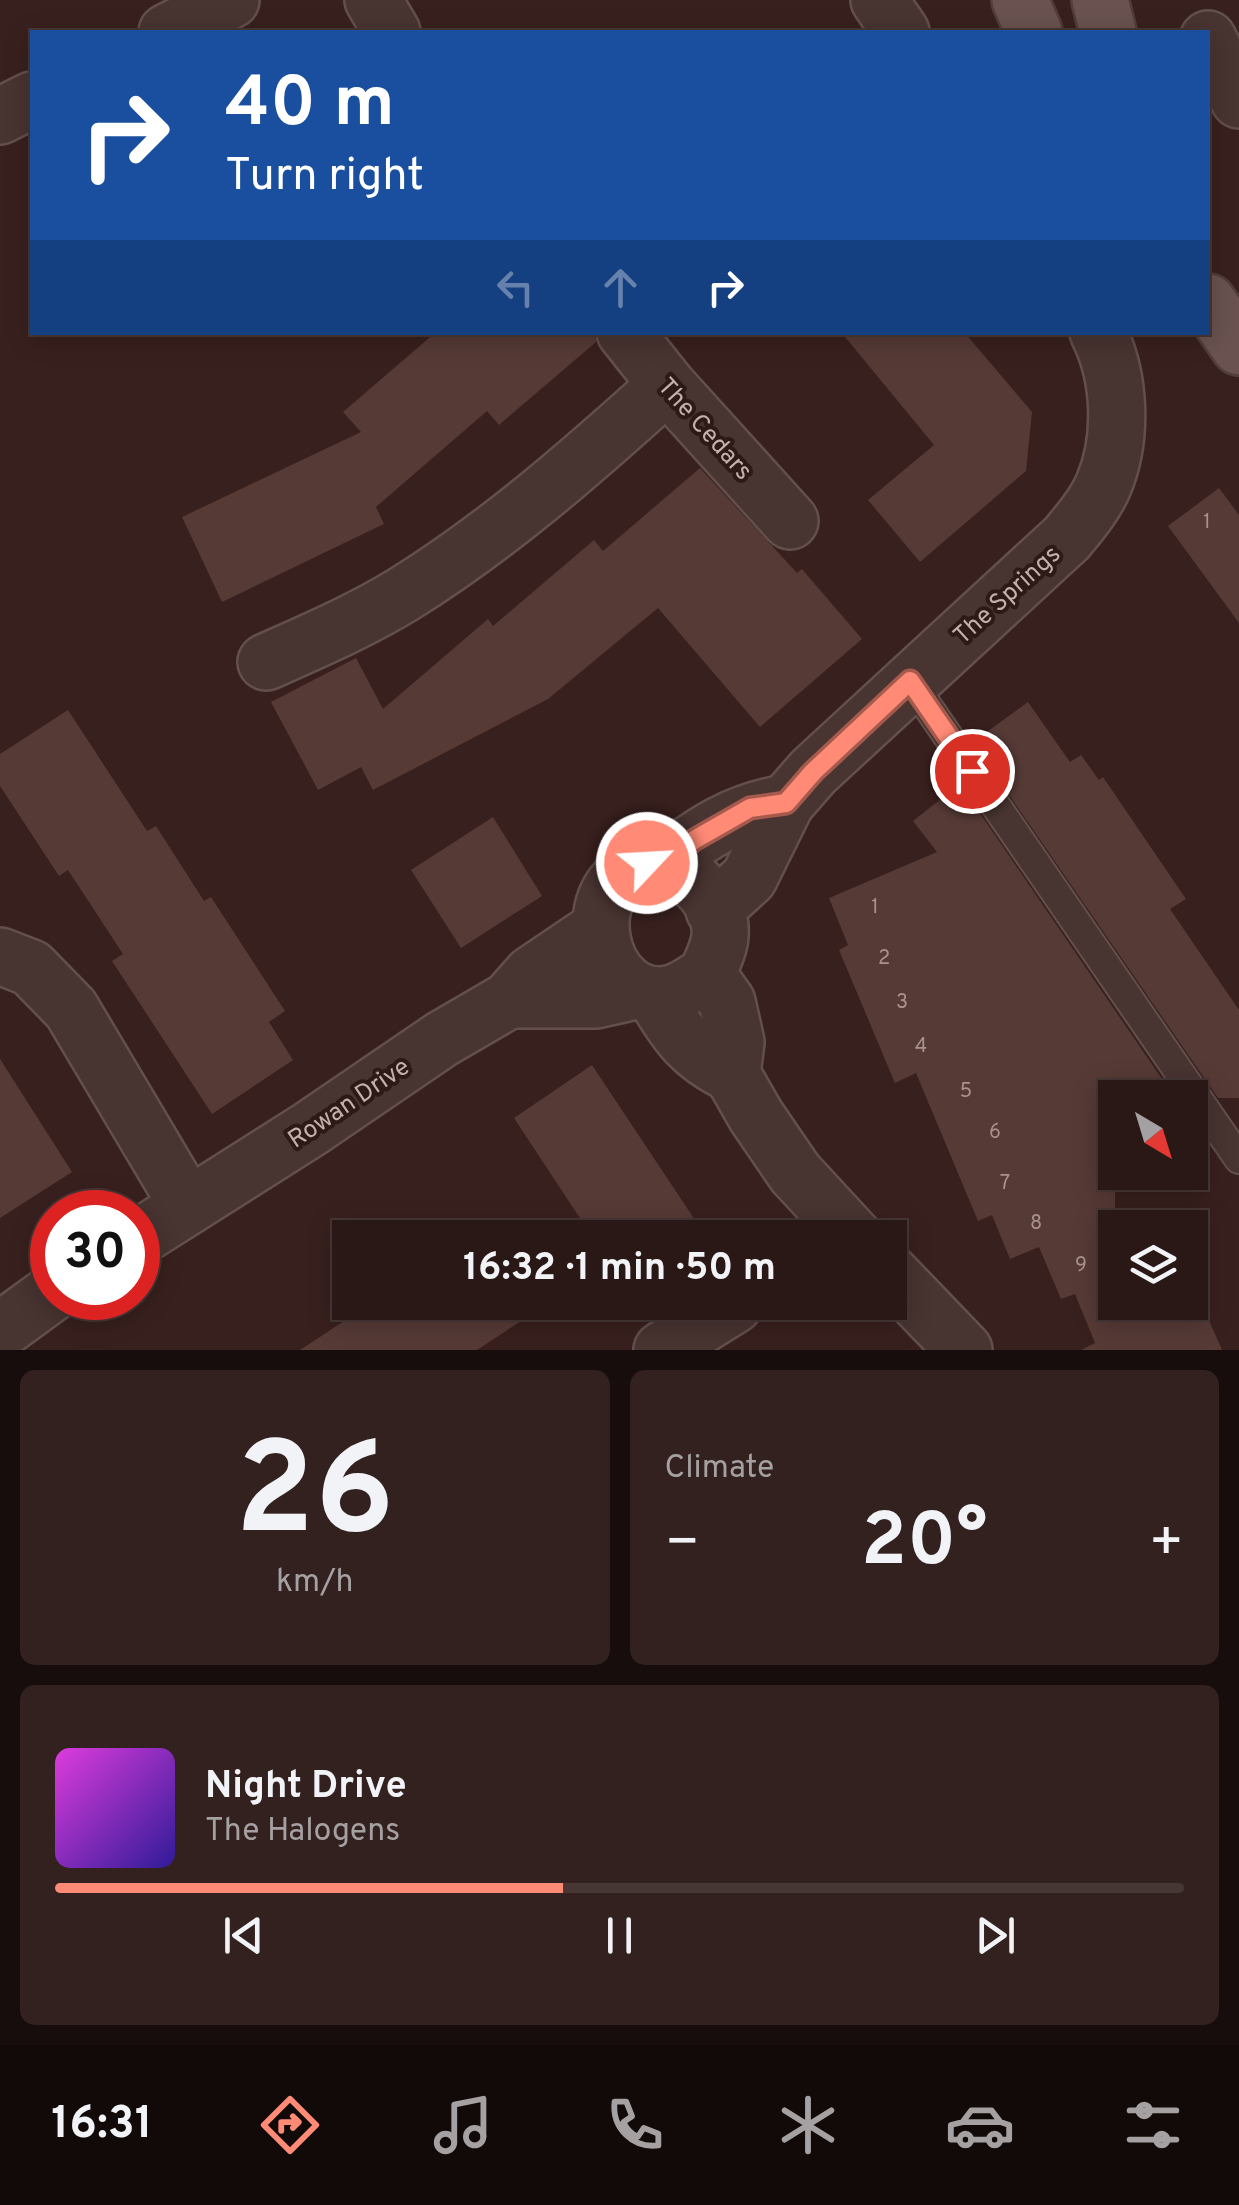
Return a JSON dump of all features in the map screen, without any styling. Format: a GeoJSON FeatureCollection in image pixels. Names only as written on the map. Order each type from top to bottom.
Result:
{"type":"FeatureCollection","features":[{"type":"Feature","properties":{"kind":"main road"},"geometry":{"type":"LineString","coordinates":[[1020,0],[1033,30]]}},
{"type":"Feature","properties":{"kind":"main road"},"geometry":{"type":"LineString","coordinates":[[1100,0],[1108,30]]}},
{"type":"Feature","properties":{"kind":"main road"},"geometry":{"type":"LineString","coordinates":[[1210,305],[1239,347]]}},
{"type":"Feature","properties":{"kind":"street"},"geometry":{"type":"LineString","coordinates":[[171,30],[231,0]]}},
{"type":"Feature","properties":{"kind":"street"},"geometry":{"type":"LineString","coordinates":[[373,0],[391,30]]}},
{"type":"Feature","properties":{"kind":"street"},"geometry":{"type":"LineString","coordinates":[[879,0],[901,30]]}},
{"type":"Feature","properties":{"kind":"street"},"geometry":{"type":"LineString","coordinates":[[1194,0],[1204,30]]}},
{"type":"Feature","properties":{"kind":"street"},"geometry":{"type":"LineString","coordinates":[[1210,44],[1239,100]]}},
{"type":"Feature","properties":{"kind":"street"},"geometry":{"type":"LineString","coordinates":[[0,116],[30,101]]}},
{"type":"Feature","properties":{"kind":"street","name":"The Cedars"},"geometry":{"type":"LineString","coordinates":[[627,335],[667,385],[790,521]]}},
{"type":"Feature","properties":{"kind":"street","name":"The Springs"},"geometry":{"type":"LineString","coordinates":[[714,910],[749,878],[786,803],[813,772],[1067,538],[1087,514],[1102,487],[1116,415],[1110,366],[1099,335]]}},
{"type":"Feature","properties":{"kind":"street"},"geometry":{"type":"LineString","coordinates":[[266,662],[348,625],[468,552],[587,457],[667,385]]}},
{"type":"Feature","properties":{"kind":"street"},"geometry":{"type":"LineString","coordinates":[[665,862],[694,840],[750,808],[786,803]]}},
{"type":"Feature","properties":{"kind":"street"},"geometry":{"type":"LineString","coordinates":[[509,1000],[596,1000],[645,993],[671,994],[707,974],[720,938],[719,921],[700,884],[687,872],[665,862],[647,863],[612,885],[603,901],[600,928],[612,964],[645,993],[677,1034],[706,1062],[732,1074],[770,1141],[838,1220]]}},
{"type":"Feature","properties":{"kind":"street","name":"Rowan Drive"},"geometry":{"type":"LineString","coordinates":[[160,1224],[442,1039],[509,1000],[532,974],[600,928]]}},
{"type":"Feature","properties":{"kind":"street"},"geometry":{"type":"LineString","coordinates":[[0,956],[31,968],[71,1009],[188,1206]]}},
{"type":"Feature","properties":{"kind":"street"},"geometry":{"type":"LineString","coordinates":[[707,974],[728,1002],[736,1042],[732,1074]]}},
{"type":"Feature","properties":{"kind":"street"},"geometry":{"type":"LineString","coordinates":[[907,1290],[964,1350]]}},
{"type":"Feature","properties":{"kind":"street"},"geometry":{"type":"LineString","coordinates":[[0,1331],[30,1309]]}},
{"type":"Feature","properties":{"kind":"street"},"geometry":{"type":"LineString","coordinates":[[662,1350],[709,1320]]}},
{"type":"Feature","properties":{"kind":"lane"},"geometry":{"type":"LineString","coordinates":[[910,681],[1239,1159]]}},
{"type":"Feature","properties":{"kind":"building"},"geometry":{"type":"Polygon","coordinates":[[[433,335],[595,335],[596,342],[499,425],[487,411],[376,507],[384,524],[222,602],[182,517],[361,432],[343,412],[433,335]]]}},
{"type":"Feature","properties":{"kind":"building"},"geometry":{"type":"Polygon","coordinates":[[[843,335],[967,335],[1032,412],[1026,471],[920,562],[868,500],[934,445],[843,335]]]}},
{"type":"Feature","properties":{"kind":"building"},"geometry":{"type":"Polygon","coordinates":[[[700,468],[797,573],[802,569],[862,639],[760,727],[658,608],[548,699],[373,790],[361,767],[318,790],[271,702],[356,658],[383,709],[488,619],[493,626],[594,540],[603,551],[700,468]]]}},
{"type":"Feature","properties":{"kind":"building"},"geometry":{"type":"Polygon","coordinates":[[[1219,488],[1239,515],[1239,623],[1168,526],[1219,488]]]}},
{"type":"Feature","properties":{"kind":"building"},"geometry":{"type":"Polygon","coordinates":[[[1028,702],[1070,762],[1081,755],[1099,780],[1103,777],[1186,899],[1170,909],[1239,1010],[1239,1098],[1218,1098],[987,763],[1002,751],[988,731],[1028,702]]]}},
{"type":"Feature","properties":{"kind":"building"},"geometry":{"type":"Polygon","coordinates":[[[68,710],[147,831],[156,826],[204,901],[211,897],[285,1011],[269,1022],[293,1060],[212,1114],[112,961],[123,954],[68,870],[59,876],[0,786],[0,754],[68,710]]]}},
{"type":"Feature","properties":{"kind":"building"},"geometry":{"type":"Polygon","coordinates":[[[960,784],[1163,1080],[1098,1080],[1098,1190],[1115,1190],[1115,1210],[1098,1210],[1098,1320],[1208,1318],[1222,1350],[1081,1350],[1095,1343],[1075,1294],[1061,1299],[1039,1247],[1010,1259],[992,1215],[978,1221],[916,1073],[895,1083],[839,950],[848,945],[829,898],[937,852],[913,821],[960,784]]]}},
{"type":"Feature","properties":{"kind":"building"},"geometry":{"type":"Polygon","coordinates":[[[493,817],[542,896],[461,948],[411,870],[493,817]]]}},
{"type":"Feature","properties":{"kind":"building"},"geometry":{"type":"Polygon","coordinates":[[[0,1059],[72,1172],[44,1190],[30,1190],[30,1199],[0,1218],[0,1059]]]}},
{"type":"Feature","properties":{"kind":"building"},"geometry":{"type":"Polygon","coordinates":[[[592,1065],[693,1217],[581,1220],[514,1118],[592,1065]]]}},
{"type":"Feature","properties":{"kind":"building"},"geometry":{"type":"Polygon","coordinates":[[[346,1320],[523,1320],[477,1350],[300,1350],[346,1320]]]}},
{"type":"Feature","properties":{"kind":"route"},"geometry":{"type":"LineString","coordinates":[[647,863],[665,862],[694,840],[750,808],[786,803],[813,772],[910,681],[972,771]]}}]}
